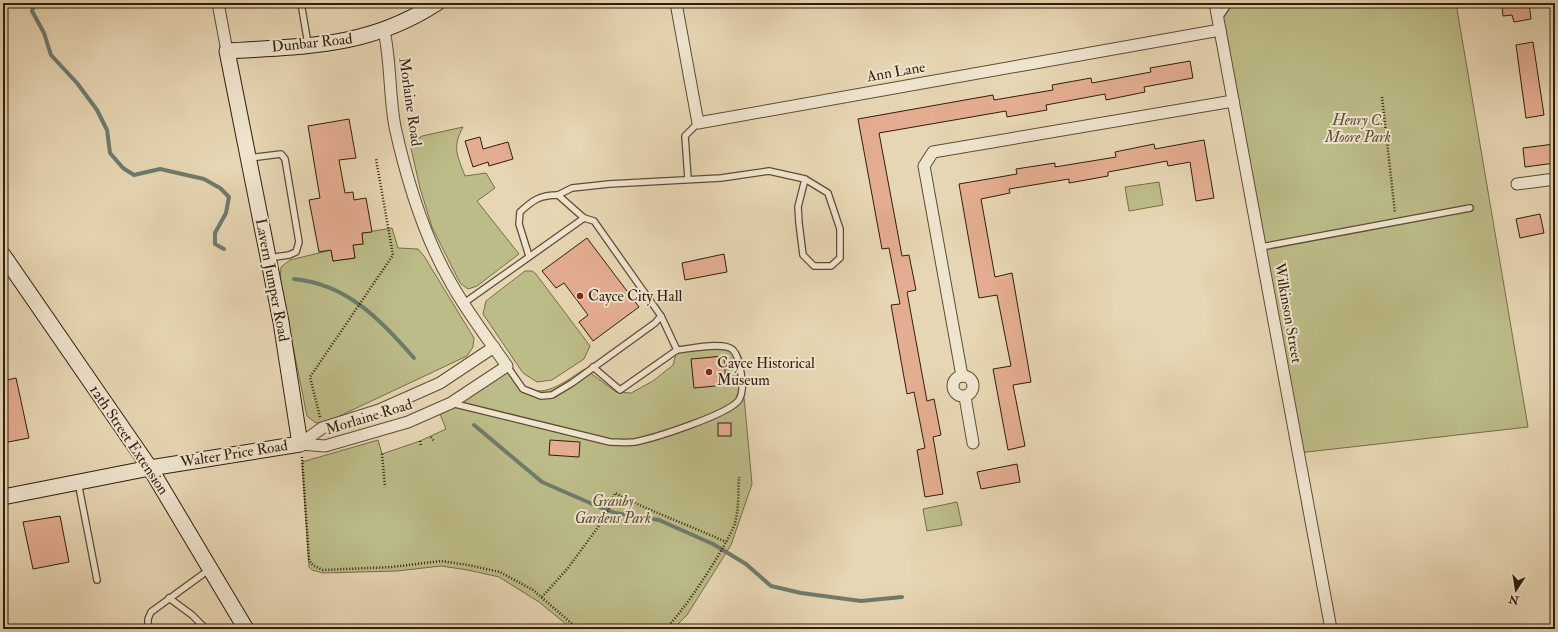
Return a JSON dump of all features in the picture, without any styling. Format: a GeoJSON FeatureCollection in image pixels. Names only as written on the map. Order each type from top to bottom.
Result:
{"type":"FeatureCollection","features":[{"type":"Feature","properties":{"kind":"street","name":"Lavern Jumper Road"},"geometry":{"type":"LineString","coordinates":[[218,3],[281,322],[300,444]]}},
{"type":"Feature","properties":{"kind":"street","name":"Dunbar Road"},"geometry":{"type":"LineString","coordinates":[[227,51],[308,46],[355,40],[384,31],[437,3]]}},
{"type":"Feature","properties":{"kind":"street"},"geometry":{"type":"LineString","coordinates":[[676,3],[698,122]]}},
{"type":"Feature","properties":{"kind":"street","name":"Wilkinson Street"},"geometry":{"type":"LineString","coordinates":[[1215,3],[1331,629]]}},
{"type":"Feature","properties":{"kind":"street","name":"Ann Lane"},"geometry":{"type":"LineString","coordinates":[[698,122],[1219,25]]}},
{"type":"Feature","properties":{"kind":"street","name":"Morlaine Road"},"geometry":{"type":"LineString","coordinates":[[300,444],[325,446],[408,422],[450,403],[507,366],[451,285],[439,261],[415,201],[395,125],[389,86],[387,44],[384,31]]}},
{"type":"Feature","properties":{"kind":"street"},"geometry":{"type":"LineString","coordinates":[[962,376],[924,166],[932,152],[1233,101]]}},
{"type":"Feature","properties":{"kind":"street"},"geometry":{"type":"LineString","coordinates":[[1517,184],[1555,179]]}},
{"type":"Feature","properties":{"kind":"street","name":"12th Street Extension"},"geometry":{"type":"LineString","coordinates":[[3,255],[150,468],[246,629]]}},
{"type":"Feature","properties":{"kind":"street","name":"Morlaine Road"},"geometry":{"type":"LineString","coordinates":[[300,444],[322,428],[379,410],[440,383],[494,347]]}},
{"type":"Feature","properties":{"kind":"street"},"geometry":{"type":"LineString","coordinates":[[962,376],[969,378],[973,383],[970,394],[965,396],[958,395],[952,387],[955,379],[962,376]]}},
{"type":"Feature","properties":{"kind":"street"},"geometry":{"type":"LineString","coordinates":[[965,396],[973,443]]}},
{"type":"Feature","properties":{"kind":"street","name":"Walter Price Road"},"geometry":{"type":"LineString","coordinates":[[3,497],[150,468],[300,444]]}},
{"type":"Feature","properties":{"kind":"lane"},"geometry":{"type":"LineString","coordinates":[[301,3],[308,46]]}},
{"type":"Feature","properties":{"kind":"lane"},"geometry":{"type":"LineString","coordinates":[[1219,25],[1229,3]]}},
{"type":"Feature","properties":{"kind":"lane"},"geometry":{"type":"LineString","coordinates":[[688,179],[685,136],[698,122]]}},
{"type":"Feature","properties":{"kind":"lane"},"geometry":{"type":"LineString","coordinates":[[249,158],[281,154],[285,159],[299,242],[296,252],[289,255],[268,258]]}},
{"type":"Feature","properties":{"kind":"lane"},"geometry":{"type":"LineString","coordinates":[[529,256],[519,224],[520,212],[530,203],[544,195],[558,196],[572,188],[609,184],[722,178],[769,171],[805,179],[828,193],[836,211],[840,229],[840,258],[830,266],[814,266],[803,255],[798,207],[805,179]]}},
{"type":"Feature","properties":{"kind":"lane"},"geometry":{"type":"LineString","coordinates":[[558,196],[584,218],[594,221],[661,316],[677,350]]}},
{"type":"Feature","properties":{"kind":"lane"},"geometry":{"type":"LineString","coordinates":[[1260,247],[1470,208]]}},
{"type":"Feature","properties":{"kind":"lane"},"geometry":{"type":"LineString","coordinates":[[464,303],[584,218]]}},
{"type":"Feature","properties":{"kind":"lane"},"geometry":{"type":"LineString","coordinates":[[507,366],[523,389],[540,396],[552,394],[572,383],[655,324],[661,316]]}},
{"type":"Feature","properties":{"kind":"lane"},"geometry":{"type":"LineString","coordinates":[[450,403],[610,442],[633,442],[669,432],[714,415],[728,408],[739,400],[743,386],[738,357],[733,350],[725,345],[677,350],[620,390],[593,367]]}},
{"type":"Feature","properties":{"kind":"lane"},"geometry":{"type":"LineString","coordinates":[[78,482],[97,580]]}},
{"type":"Feature","properties":{"kind":"lane"},"geometry":{"type":"LineString","coordinates":[[148,629],[148,619],[152,612],[210,569]]}},
{"type":"Feature","properties":{"kind":"lane"},"geometry":{"type":"LineString","coordinates":[[169,598],[192,615],[206,629]]}},
{"type":"Feature","properties":{"kind":"path"},"geometry":{"type":"LineString","coordinates":[[1382,97],[1396,222]]}},
{"type":"Feature","properties":{"kind":"path"},"geometry":{"type":"LineString","coordinates":[[322,428],[310,377],[393,255],[376,159]]}},
{"type":"Feature","properties":{"kind":"path"},"geometry":{"type":"LineString","coordinates":[[431,436],[434,441]]}},
{"type":"Feature","properties":{"kind":"path"},"geometry":{"type":"LineString","coordinates":[[420,441],[421,446]]}},
{"type":"Feature","properties":{"kind":"path"},"geometry":{"type":"LineString","coordinates":[[300,444],[308,559],[310,564],[323,570],[392,567],[441,561],[500,572],[533,590],[578,629]]}},
{"type":"Feature","properties":{"kind":"path"},"geometry":{"type":"LineString","coordinates":[[382,454],[385,487]]}},
{"type":"Feature","properties":{"kind":"path"},"geometry":{"type":"LineString","coordinates":[[664,629],[682,611],[726,542],[736,518],[738,507],[738,477]]}},
{"type":"Feature","properties":{"kind":"path"},"geometry":{"type":"LineString","coordinates":[[542,597],[568,568],[604,519],[615,493],[641,507],[674,519],[726,542]]}},
{"type":"Feature","properties":{"kind":"green space","name":"Henry C. Moore Park"},"geometry":{"type":"Polygon","coordinates":[[[1215,3],[1456,3],[1528,427],[1298,453],[1215,3]]]}},
{"type":"Feature","properties":{"kind":"green space"},"geometry":{"type":"Polygon","coordinates":[[[463,127],[458,140],[457,151],[465,176],[486,173],[495,188],[477,201],[519,254],[477,286],[468,289],[461,284],[458,279],[432,227],[420,188],[410,144],[422,136],[463,127]]]}},
{"type":"Feature","properties":{"kind":"green space"},"geometry":{"type":"Polygon","coordinates":[[[1159,182],[1163,205],[1129,211],[1125,187],[1159,182]]]}},
{"type":"Feature","properties":{"kind":"green space"},"geometry":{"type":"Polygon","coordinates":[[[392,228],[398,248],[418,249],[424,256],[474,338],[473,347],[467,356],[331,420],[316,423],[307,416],[280,282],[281,267],[290,260],[331,250],[333,261],[355,258],[353,245],[363,244],[362,233],[392,228]]]}},
{"type":"Feature","properties":{"kind":"green space"},"geometry":{"type":"Polygon","coordinates":[[[525,271],[532,271],[536,274],[590,346],[584,359],[552,380],[537,382],[523,373],[483,314],[486,301],[525,271]]]}},
{"type":"Feature","properties":{"kind":"green space","name":"Granby Gardens Park"},"geometry":{"type":"Polygon","coordinates":[[[725,345],[733,350],[743,386],[752,484],[731,545],[687,615],[673,629],[572,629],[539,602],[499,577],[468,570],[441,566],[397,571],[323,573],[312,570],[309,567],[302,462],[378,440],[382,454],[420,441],[446,429],[438,409],[507,366],[523,385],[533,390],[541,391],[557,386],[585,369],[616,392],[631,393],[653,381],[673,365],[677,350],[725,345]]]}},
{"type":"Feature","properties":{"kind":"green space"},"geometry":{"type":"Polygon","coordinates":[[[957,502],[962,525],[927,531],[923,509],[957,502]]]}},
{"type":"Feature","properties":{"kind":"building"},"geometry":{"type":"Polygon","coordinates":[[[1510,3],[1529,3],[1531,19],[1514,22],[1512,15],[1503,16],[1502,6],[1510,5],[1510,3]]]}},
{"type":"Feature","properties":{"kind":"building"},"geometry":{"type":"Polygon","coordinates":[[[1533,42],[1544,115],[1526,118],[1516,45],[1533,42]]]}},
{"type":"Feature","properties":{"kind":"building"},"geometry":{"type":"Polygon","coordinates":[[[1190,61],[1193,78],[1144,87],[1145,92],[1106,100],[1105,94],[1046,105],[1047,110],[1007,117],[1006,111],[879,133],[902,256],[909,255],[916,290],[907,292],[927,401],[934,399],[941,435],[933,437],[943,494],[925,497],[917,450],[925,448],[914,392],[907,394],[891,305],[900,304],[889,248],[882,249],[858,119],[993,95],[994,100],[1053,90],[1052,85],[1091,78],[1092,83],[1151,72],[1150,68],[1190,61]]]}},
{"type":"Feature","properties":{"kind":"building"},"geometry":{"type":"Polygon","coordinates":[[[349,119],[356,158],[339,160],[345,193],[353,192],[354,200],[366,198],[372,232],[362,233],[363,244],[353,245],[355,258],[333,261],[331,250],[319,252],[309,200],[320,198],[308,126],[349,119]]]}},
{"type":"Feature","properties":{"kind":"building"},"geometry":{"type":"Polygon","coordinates":[[[480,137],[483,149],[508,142],[513,159],[489,166],[488,162],[473,167],[465,141],[480,137]]]}},
{"type":"Feature","properties":{"kind":"building"},"geometry":{"type":"Polygon","coordinates":[[[1204,140],[1214,198],[1196,201],[1190,162],[1168,166],[1167,161],[1108,172],[1108,176],[1069,183],[1069,179],[1009,189],[1010,193],[981,199],[995,277],[1012,273],[1031,382],[1013,385],[1025,446],[1008,450],[993,369],[1011,366],[997,295],[979,298],[959,184],[1017,174],[1016,169],[1055,163],[1055,167],[1116,157],[1115,152],[1154,144],[1155,149],[1204,140]]]}},
{"type":"Feature","properties":{"kind":"building"},"geometry":{"type":"Polygon","coordinates":[[[1554,144],[1555,163],[1525,167],[1523,148],[1554,144]]]}},
{"type":"Feature","properties":{"kind":"building"},"geometry":{"type":"Polygon","coordinates":[[[1540,214],[1544,233],[1520,238],[1516,219],[1540,214]]]}},
{"type":"Feature","properties":{"kind":"building"},"geometry":{"type":"Polygon","coordinates":[[[587,238],[639,307],[593,341],[579,322],[588,315],[564,283],[556,288],[542,271],[587,238]]]}},
{"type":"Feature","properties":{"kind":"building"},"geometry":{"type":"Polygon","coordinates":[[[724,254],[727,272],[685,280],[682,263],[724,254]]]}},
{"type":"Feature","properties":{"kind":"building","name":"Cayce Historical Museum"},"geometry":{"type":"Polygon","coordinates":[[[724,356],[726,385],[694,388],[691,359],[724,356]]]}},
{"type":"Feature","properties":{"kind":"building"},"geometry":{"type":"Polygon","coordinates":[[[16,378],[29,438],[3,443],[3,381],[16,378]]]}},
{"type":"Feature","properties":{"kind":"building"},"geometry":{"type":"Polygon","coordinates":[[[718,423],[731,423],[731,436],[718,436],[718,423]]]}},
{"type":"Feature","properties":{"kind":"building"},"geometry":{"type":"Polygon","coordinates":[[[550,440],[580,442],[579,457],[549,455],[550,440]]]}},
{"type":"Feature","properties":{"kind":"building"},"geometry":{"type":"Polygon","coordinates":[[[1017,464],[1020,482],[981,489],[977,472],[1017,464]]]}},
{"type":"Feature","properties":{"kind":"building"},"geometry":{"type":"Polygon","coordinates":[[[60,516],[69,562],[33,569],[23,522],[60,516]]]}},
{"type":"Feature","properties":{"kind":"waterway"},"geometry":{"type":"LineString","coordinates":[[35,3],[32,11],[44,33],[51,55],[77,83],[97,110],[107,130],[110,153],[123,168],[134,175],[160,169],[204,179],[220,188],[229,197],[226,213],[215,233],[215,244],[224,249]]}},
{"type":"Feature","properties":{"kind":"waterway"},"geometry":{"type":"LineString","coordinates":[[294,279],[313,282],[347,296],[362,306],[389,330],[414,358]]}},
{"type":"Feature","properties":{"kind":"waterway"},"geometry":{"type":"LineString","coordinates":[[474,425],[542,482],[615,513],[659,520],[713,544],[746,564],[771,586],[801,593],[861,601],[902,597]]}},
{"type":"Feature","properties":{"kind":"place","name":"Cayce City Hall"},"geometry":{"type":"Point","coordinates":[580,296]}},
{"type":"Feature","properties":{"kind":"place","name":"Cayce Historical Museum"},"geometry":{"type":"Point","coordinates":[709,372]}}]}
